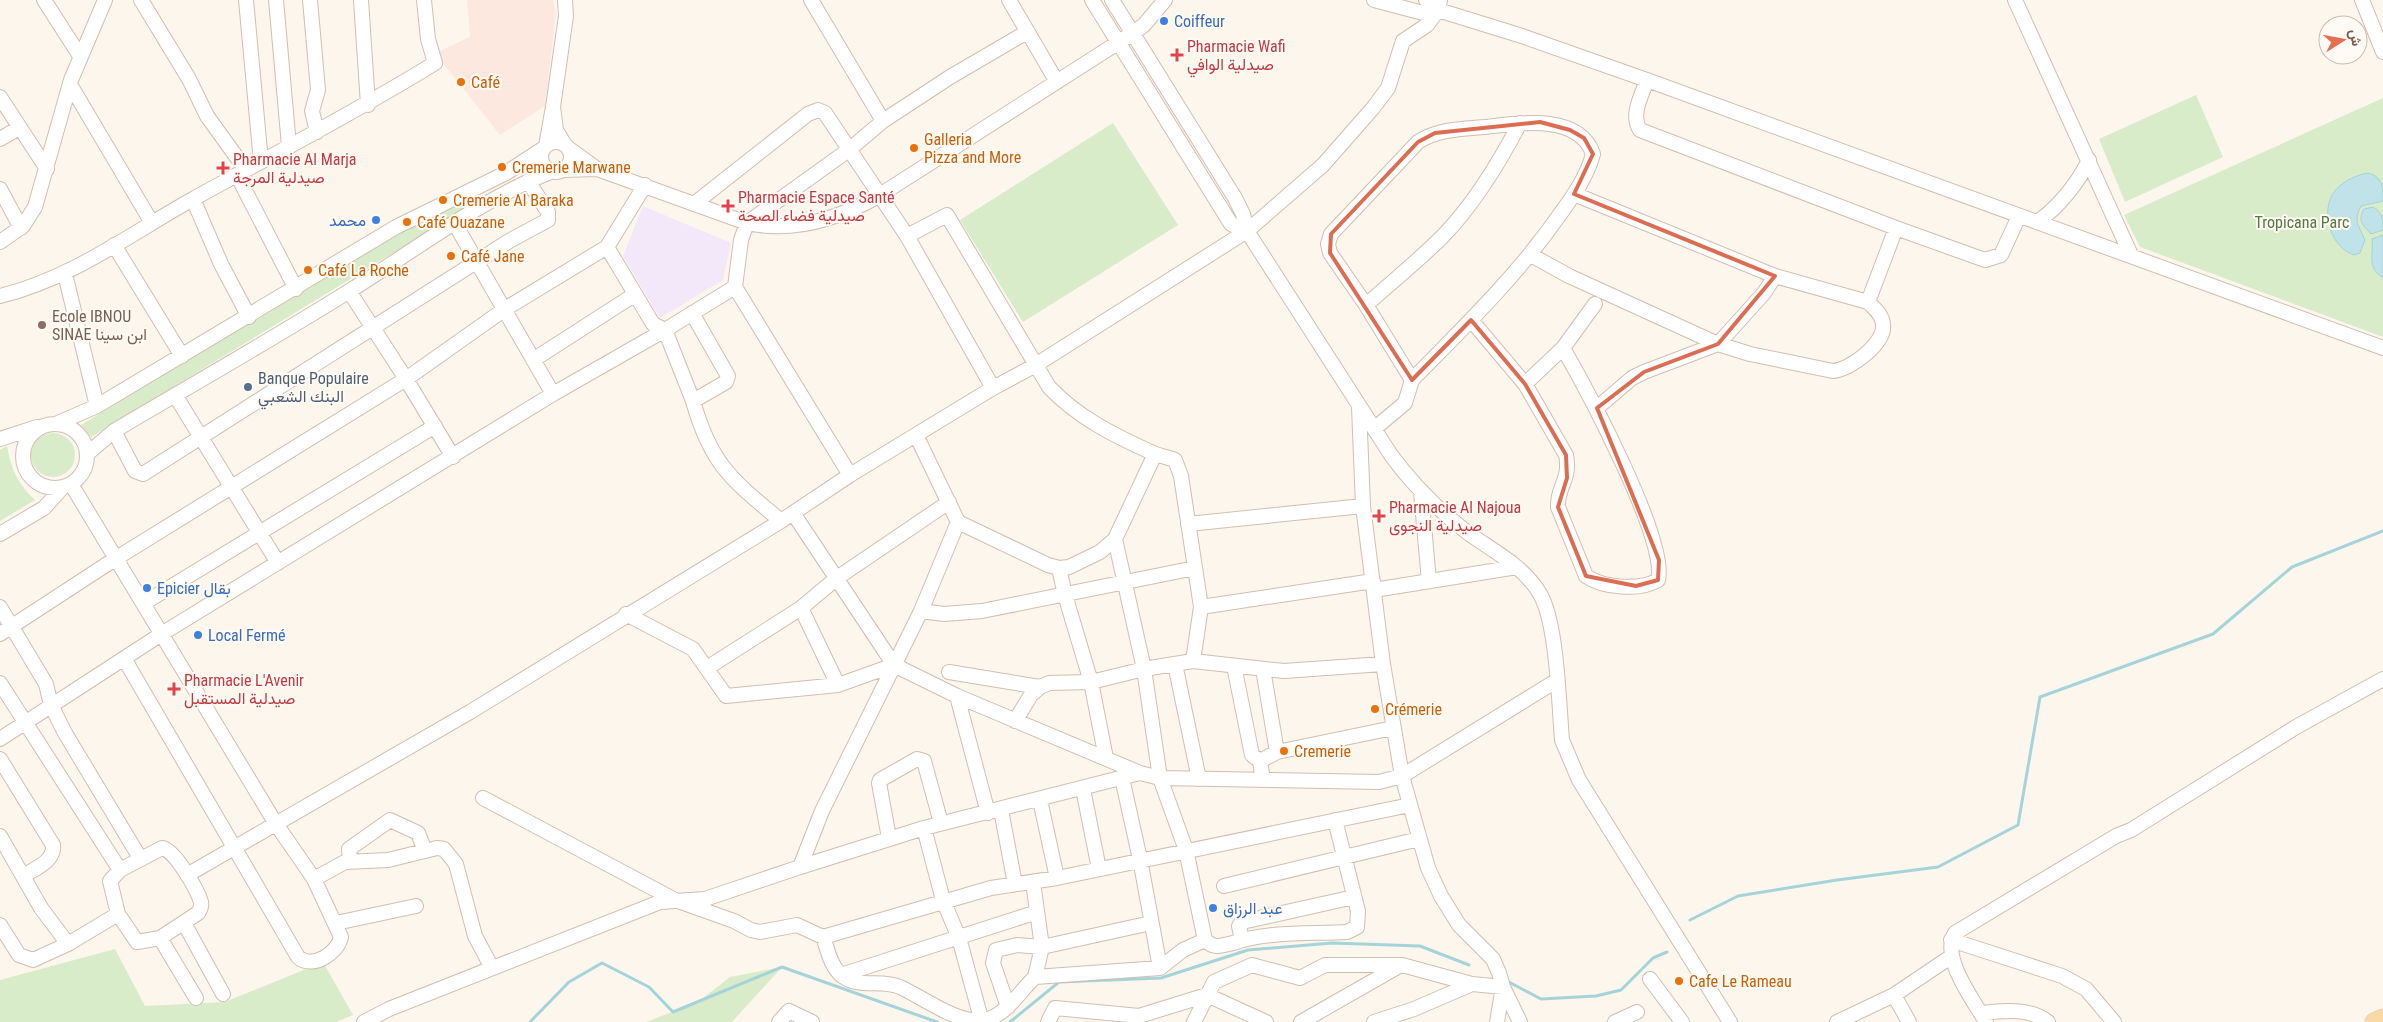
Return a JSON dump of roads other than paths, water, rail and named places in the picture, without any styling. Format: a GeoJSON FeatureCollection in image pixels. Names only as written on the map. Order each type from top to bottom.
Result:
{"type":"FeatureCollection","features":[{"type":"Feature","properties":{"kind":"main road"},"geometry":{"type":"LineString","coordinates":[[2374,1022],[2383,1018]]}},
{"type":"Feature","properties":{"kind":"street"},"geometry":{"type":"LineString","coordinates":[[44,0],[80,56]]}},
{"type":"Feature","properties":{"kind":"street"},"geometry":{"type":"LineString","coordinates":[[0,242],[21,228],[35,207],[48,169],[80,56],[105,0]]}},
{"type":"Feature","properties":{"kind":"street"},"geometry":{"type":"LineString","coordinates":[[141,0],[190,79],[207,116],[241,173],[296,289]]}},
{"type":"Feature","properties":{"kind":"street"},"geometry":{"type":"LineString","coordinates":[[246,0],[261,162]]}},
{"type":"Feature","properties":{"kind":"street"},"geometry":{"type":"LineString","coordinates":[[276,0],[289,146]]}},
{"type":"Feature","properties":{"kind":"street"},"geometry":{"type":"LineString","coordinates":[[310,0],[318,90],[312,111],[317,132]]}},
{"type":"Feature","properties":{"kind":"street"},"geometry":{"type":"LineString","coordinates":[[361,0],[368,105]]}},
{"type":"Feature","properties":{"kind":"street"},"geometry":{"type":"LineString","coordinates":[[0,296],[65,274],[192,199],[368,105],[435,63],[428,39],[424,0]]}},
{"type":"Feature","properties":{"kind":"street"},"geometry":{"type":"LineString","coordinates":[[565,0],[566,16],[553,108],[542,162],[548,170],[597,168]]}},
{"type":"Feature","properties":{"kind":"street"},"geometry":{"type":"LineString","coordinates":[[810,0],[883,121]]}},
{"type":"Feature","properties":{"kind":"street"},"geometry":{"type":"LineString","coordinates":[[1009,0],[1058,82]]}},
{"type":"Feature","properties":{"kind":"street"},"geometry":{"type":"LineString","coordinates":[[1092,0],[1231,224],[1246,231]]}},
{"type":"Feature","properties":{"kind":"street"},"geometry":{"type":"LineString","coordinates":[[1112,0],[1235,198],[1244,214],[1246,231],[1359,407],[1406,476],[1456,523],[1517,567],[1540,594],[1553,639],[1562,740],[1579,780],[1730,1022]]}},
{"type":"Feature","properties":{"kind":"street"},"geometry":{"type":"LineString","coordinates":[[0,439],[40,426],[58,423],[97,406],[296,289],[396,227],[506,174],[545,147],[556,142],[566,146],[597,168],[747,223],[767,227],[785,227],[818,221],[858,208],[1133,33],[1144,25],[1165,0]]}},
{"type":"Feature","properties":{"kind":"street"},"geometry":{"type":"LineString","coordinates":[[1374,0],[1423,13],[1439,5]]}},
{"type":"Feature","properties":{"kind":"street"},"geometry":{"type":"LineString","coordinates":[[1426,0],[2383,348]]}},
{"type":"Feature","properties":{"kind":"street"},"geometry":{"type":"LineString","coordinates":[[2015,0],[2131,255]]}},
{"type":"Feature","properties":{"kind":"street"},"geometry":{"type":"LineString","coordinates":[[2362,0],[2383,52]]}},
{"type":"Feature","properties":{"kind":"street"},"geometry":{"type":"LineString","coordinates":[[187,875],[470,712],[626,614],[781,521],[850,475],[993,388],[1034,366],[1246,231],[1307,180],[1351,134],[1388,88],[1403,41],[1427,25],[1439,5]]}},
{"type":"Feature","properties":{"kind":"street"},"geometry":{"type":"LineString","coordinates":[[850,475],[735,286],[741,240],[747,223],[850,149],[883,121],[950,77],[1028,32]]}},
{"type":"Feature","properties":{"kind":"street"},"geometry":{"type":"LineString","coordinates":[[1647,80],[1636,114],[1636,123],[1640,130],[1896,228],[1985,260],[2001,255],[2019,216]]}},
{"type":"Feature","properties":{"kind":"street"},"geometry":{"type":"LineString","coordinates":[[71,86],[152,223]]}},
{"type":"Feature","properties":{"kind":"street"},"geometry":{"type":"LineString","coordinates":[[0,97],[48,169]]}},
{"type":"Feature","properties":{"kind":"street"},"geometry":{"type":"LineString","coordinates":[[87,454],[114,431],[349,291],[455,224],[528,181],[558,171],[571,158],[556,130],[553,108]]}},
{"type":"Feature","properties":{"kind":"street"},"geometry":{"type":"LineString","coordinates":[[694,204],[813,112],[825,113],[907,236],[993,388]]}},
{"type":"Feature","properties":{"kind":"street"},"geometry":{"type":"LineString","coordinates":[[1374,429],[1406,403],[1412,380],[1531,256],[1574,194],[1591,162],[1593,154],[1590,145],[1577,134],[1554,124],[1540,122],[1447,131],[1425,137],[1418,142],[1331,234],[1328,244],[1330,253],[1366,305],[1412,380]]}},
{"type":"Feature","properties":{"kind":"street"},"geometry":{"type":"LineString","coordinates":[[1366,305],[1420,258],[1455,222],[1485,182],[1520,123]]}},
{"type":"Feature","properties":{"kind":"street"},"geometry":{"type":"LineString","coordinates":[[0,139],[19,128]]}},
{"type":"Feature","properties":{"kind":"street"},"geometry":{"type":"LineString","coordinates":[[2037,222],[2052,210],[2069,191],[2089,160]]}},
{"type":"Feature","properties":{"kind":"street"},"geometry":{"type":"LineString","coordinates":[[114,431],[135,470],[140,474],[201,438],[478,261],[548,220],[548,212],[528,181]]}},
{"type":"Feature","properties":{"kind":"street"},"geometry":{"type":"LineString","coordinates":[[5,630],[115,559],[406,379],[505,309],[606,247],[645,185]]}},
{"type":"Feature","properties":{"kind":"street"},"geometry":{"type":"LineString","coordinates":[[0,189],[21,228]]}},
{"type":"Feature","properties":{"kind":"street"},"geometry":{"type":"LineString","coordinates":[[1531,256],[1569,276],[1718,344],[1750,354],[1832,370],[1841,370],[1863,356],[1883,332],[1880,314],[1868,302],[1775,276],[1574,194]]}},
{"type":"Feature","properties":{"kind":"street"},"geometry":{"type":"LineString","coordinates":[[192,199],[221,264],[249,316]]}},
{"type":"Feature","properties":{"kind":"street"},"geometry":{"type":"LineString","coordinates":[[907,236],[947,216],[1034,366],[1062,401],[1111,433],[1155,454],[1174,460],[1178,466],[1200,607],[1193,661]]}},
{"type":"Feature","properties":{"kind":"street"},"geometry":{"type":"LineString","coordinates":[[455,224],[553,394]]}},
{"type":"Feature","properties":{"kind":"street"},"geometry":{"type":"LineString","coordinates":[[1868,302],[1896,228]]}},
{"type":"Feature","properties":{"kind":"street"},"geometry":{"type":"LineString","coordinates":[[114,245],[182,356]]}},
{"type":"Feature","properties":{"kind":"street"},"geometry":{"type":"LineString","coordinates":[[606,247],[653,324],[665,330],[693,401],[702,432],[720,466],[781,521]]}},
{"type":"Feature","properties":{"kind":"street"},"geometry":{"type":"LineString","coordinates":[[65,274],[97,406]]}},
{"type":"Feature","properties":{"kind":"street"},"geometry":{"type":"LineString","coordinates":[[1597,408],[1632,378],[1718,344],[1764,293],[1775,276]]}},
{"type":"Feature","properties":{"kind":"street"},"geometry":{"type":"LineString","coordinates":[[0,740],[51,705],[125,660],[163,633],[454,457],[553,394],[692,314],[735,286]]}},
{"type":"Feature","properties":{"kind":"street"},"geometry":{"type":"LineString","coordinates":[[349,291],[454,457]]}},
{"type":"Feature","properties":{"kind":"street"},"geometry":{"type":"LineString","coordinates":[[533,360],[634,295]]}},
{"type":"Feature","properties":{"kind":"street"},"geometry":{"type":"LineString","coordinates":[[1525,384],[1563,348],[1595,304]]}},
{"type":"Feature","properties":{"kind":"street"},"geometry":{"type":"LineString","coordinates":[[692,314],[728,376],[726,382],[693,401]]}},
{"type":"Feature","properties":{"kind":"street"},"geometry":{"type":"LineString","coordinates":[[1471,320],[1525,384],[1566,455],[1567,478],[1557,499],[1558,507],[1586,576],[1597,581],[1618,585],[1636,586],[1652,584],[1658,580],[1659,560],[1638,500],[1597,408],[1563,348]]}},
{"type":"Feature","properties":{"kind":"street"},"geometry":{"type":"LineString","coordinates":[[175,395],[278,563]]}},
{"type":"Feature","properties":{"kind":"street"},"geometry":{"type":"LineString","coordinates":[[1359,407],[1363,506],[1383,664],[1402,776],[1418,839],[1428,868],[1441,896],[1459,924],[1493,959],[1503,987],[1520,1022]]}},
{"type":"Feature","properties":{"kind":"street"},"geometry":{"type":"LineString","coordinates":[[0,534],[44,508],[83,471],[87,454],[81,437],[75,430],[58,423]]}},
{"type":"Feature","properties":{"kind":"street"},"geometry":{"type":"LineString","coordinates":[[40,426],[32,432],[22,451],[24,467],[32,480],[41,486],[52,489],[67,486]]}},
{"type":"Feature","properties":{"kind":"street"},"geometry":{"type":"LineString","coordinates":[[144,603],[259,531],[435,426]]}},
{"type":"Feature","properties":{"kind":"street"},"geometry":{"type":"LineString","coordinates":[[916,435],[958,522],[1048,565],[1060,568],[1069,567],[1100,552],[1115,539],[1155,454]]}},
{"type":"Feature","properties":{"kind":"street"},"geometry":{"type":"LineString","coordinates":[[67,486],[163,633],[276,824],[314,879],[341,937],[336,949],[329,955],[309,962],[302,961],[125,660]]}},
{"type":"Feature","properties":{"kind":"street"},"geometry":{"type":"LineString","coordinates":[[1421,492],[1429,581]]}},
{"type":"Feature","properties":{"kind":"street"},"geometry":{"type":"LineString","coordinates":[[707,668],[801,608],[837,578],[949,502]]}},
{"type":"Feature","properties":{"kind":"street"},"geometry":{"type":"LineString","coordinates":[[1188,524],[1363,506]]}},
{"type":"Feature","properties":{"kind":"street"},"geometry":{"type":"LineString","coordinates":[[793,512],[894,665],[957,696],[1140,774],[1160,778],[1379,782],[1402,776],[1556,681]]}},
{"type":"Feature","properties":{"kind":"street"},"geometry":{"type":"LineString","coordinates":[[800,866],[822,811],[921,611],[958,522]]}},
{"type":"Feature","properties":{"kind":"street"},"geometry":{"type":"LineString","coordinates":[[1115,539],[1144,669],[1160,778],[1186,850],[1205,940],[1211,946],[1219,947],[1262,935],[1353,930],[1357,927],[1358,921],[1354,897],[1335,820]]}},
{"type":"Feature","properties":{"kind":"street"},"geometry":{"type":"LineString","coordinates":[[1200,607],[1373,585],[1429,581],[1517,567]]}},
{"type":"Feature","properties":{"kind":"street"},"geometry":{"type":"LineString","coordinates":[[1060,568],[1065,594],[1091,682],[1106,758]]}},
{"type":"Feature","properties":{"kind":"street"},"geometry":{"type":"LineString","coordinates":[[921,611],[944,614],[982,611],[1195,568]]}},
{"type":"Feature","properties":{"kind":"street"},"geometry":{"type":"LineString","coordinates":[[0,607],[5,630],[46,684],[51,705],[140,858]]}},
{"type":"Feature","properties":{"kind":"street"},"geometry":{"type":"LineString","coordinates":[[801,608],[838,685]]}},
{"type":"Feature","properties":{"kind":"street"},"geometry":{"type":"LineString","coordinates":[[626,614],[693,650],[726,696],[838,685],[894,665]]}},
{"type":"Feature","properties":{"kind":"street"},"geometry":{"type":"LineString","coordinates":[[1015,721],[1025,703],[1040,687],[1049,683],[1091,682],[1144,669],[1193,661],[1263,669],[1305,670],[1383,664]]}},
{"type":"Feature","properties":{"kind":"street"},"geometry":{"type":"LineString","coordinates":[[1175,664],[1198,779]]}},
{"type":"Feature","properties":{"kind":"street"},"geometry":{"type":"LineString","coordinates":[[1234,666],[1252,755],[1260,761],[1263,780]]}},
{"type":"Feature","properties":{"kind":"street"},"geometry":{"type":"LineString","coordinates":[[1263,669],[1277,752]]}},
{"type":"Feature","properties":{"kind":"street"},"geometry":{"type":"LineString","coordinates":[[949,672],[1040,687]]}},
{"type":"Feature","properties":{"kind":"street"},"geometry":{"type":"LineString","coordinates":[[2048,1022],[2041,1017],[2026,1012],[1984,1017],[1958,973],[1952,956],[1951,940],[1962,928],[2131,830],[2296,726],[2383,679]]}},
{"type":"Feature","properties":{"kind":"street"},"geometry":{"type":"LineString","coordinates":[[0,683],[120,870]]}},
{"type":"Feature","properties":{"kind":"street"},"geometry":{"type":"LineString","coordinates":[[957,696],[1015,884]]}},
{"type":"Feature","properties":{"kind":"street"},"geometry":{"type":"LineString","coordinates":[[1260,761],[1277,752],[1393,728]]}},
{"type":"Feature","properties":{"kind":"street"},"geometry":{"type":"LineString","coordinates":[[0,759],[53,845],[54,853],[52,858],[23,876]]}},
{"type":"Feature","properties":{"kind":"street"},"geometry":{"type":"LineString","coordinates":[[889,838],[878,784],[880,780],[918,759],[924,761],[941,823]]}},
{"type":"Feature","properties":{"kind":"street"},"geometry":{"type":"LineString","coordinates":[[364,1022],[492,968],[660,902],[705,899],[800,866],[941,823],[994,812],[1140,774]]}},
{"type":"Feature","properties":{"kind":"street"},"geometry":{"type":"LineString","coordinates":[[1122,778],[1140,859],[1160,968]]}},
{"type":"Feature","properties":{"kind":"street"},"geometry":{"type":"LineString","coordinates":[[1083,789],[1098,869]]}},
{"type":"Feature","properties":{"kind":"street"},"geometry":{"type":"LineString","coordinates":[[483,798],[675,900],[734,921],[751,930],[760,932],[797,926],[824,937],[943,900],[991,888],[1058,878],[1140,859],[1410,805]]}},
{"type":"Feature","properties":{"kind":"street"},"geometry":{"type":"LineString","coordinates":[[1040,800],[1058,878]]}},
{"type":"Feature","properties":{"kind":"street"},"geometry":{"type":"LineString","coordinates":[[350,861],[349,849],[390,820],[418,832],[425,851]]}},
{"type":"Feature","properties":{"kind":"street"},"geometry":{"type":"LineString","coordinates":[[924,828],[943,900],[959,938],[982,1022]]}},
{"type":"Feature","properties":{"kind":"street"},"geometry":{"type":"LineString","coordinates":[[0,836],[42,908],[68,944]]}},
{"type":"Feature","properties":{"kind":"street"},"geometry":{"type":"LineString","coordinates":[[1224,886],[1418,839]]}},
{"type":"Feature","properties":{"kind":"street"},"geometry":{"type":"LineString","coordinates":[[314,879],[350,861],[388,860],[437,848],[444,849],[456,864],[475,936],[492,968]]}},
{"type":"Feature","properties":{"kind":"street"},"geometry":{"type":"LineString","coordinates":[[158,849],[167,849],[187,875],[201,903],[198,913],[160,938],[137,942],[118,914],[109,885],[111,879],[120,870],[140,858],[158,849]]}},
{"type":"Feature","properties":{"kind":"street"},"geometry":{"type":"LineString","coordinates":[[824,937],[832,965],[841,975],[852,982],[898,986],[959,1020],[982,1022],[1008,1007],[1020,990],[1035,977],[1042,948],[1033,882]]}},
{"type":"Feature","properties":{"kind":"street"},"geometry":{"type":"LineString","coordinates":[[1242,940],[1239,926],[1242,922],[1354,897]]}},
{"type":"Feature","properties":{"kind":"street"},"geometry":{"type":"LineString","coordinates":[[336,923],[416,906]]}},
{"type":"Feature","properties":{"kind":"street"},"geometry":{"type":"LineString","coordinates":[[841,975],[1037,912]]}},
{"type":"Feature","properties":{"kind":"street"},"geometry":{"type":"LineString","coordinates":[[0,924],[19,955],[27,959],[42,957],[118,914]]}},
{"type":"Feature","properties":{"kind":"street"},"geometry":{"type":"LineString","coordinates":[[184,923],[223,994]]}},
{"type":"Feature","properties":{"kind":"street"},"geometry":{"type":"LineString","coordinates":[[1008,1007],[993,962],[996,950],[1017,944],[1042,948],[1151,923]]}},
{"type":"Feature","properties":{"kind":"street"},"geometry":{"type":"LineString","coordinates":[[160,938],[196,998]]}},
{"type":"Feature","properties":{"kind":"street"},"geometry":{"type":"LineString","coordinates":[[1035,977],[1160,968],[1183,950],[1205,940]]}},
{"type":"Feature","properties":{"kind":"street"},"geometry":{"type":"LineString","coordinates":[[1951,940],[2062,976],[2086,989],[2114,1022]]}},
{"type":"Feature","properties":{"kind":"street"},"geometry":{"type":"LineString","coordinates":[[1837,1022],[1894,995],[1952,956]]}},
{"type":"Feature","properties":{"kind":"street"},"geometry":{"type":"LineString","coordinates":[[1194,1022],[1214,982],[1252,965],[1300,978],[1325,965],[1402,965],[1472,984],[1503,987]]}},
{"type":"Feature","properties":{"kind":"street"},"geometry":{"type":"LineString","coordinates":[[1301,1022],[1402,965]]}},
{"type":"Feature","properties":{"kind":"street"},"geometry":{"type":"LineString","coordinates":[[1650,979],[1682,1022]]}},
{"type":"Feature","properties":{"kind":"street"},"geometry":{"type":"LineString","coordinates":[[1383,1020],[1472,984]]}},
{"type":"Feature","properties":{"kind":"street"},"geometry":{"type":"LineString","coordinates":[[1497,1022],[1503,987]]}},
{"type":"Feature","properties":{"kind":"street"},"geometry":{"type":"LineString","coordinates":[[1048,1022],[1055,1008],[1139,1016],[1207,995],[1266,1022]]}},
{"type":"Feature","properties":{"kind":"street"},"geometry":{"type":"LineString","coordinates":[[1894,995],[1909,1022]]}},
{"type":"Feature","properties":{"kind":"street"},"geometry":{"type":"LineString","coordinates":[[779,1022],[789,1011],[812,1022]]}},
{"type":"Feature","properties":{"kind":"street"},"geometry":{"type":"LineString","coordinates":[[1617,1022],[1637,1012]]}},
{"type":"Feature","properties":{"kind":"water"},"geometry":{"type":"Polygon","coordinates":[[[2368,173],[2377,177],[2381,183],[2383,201],[2361,206],[2357,220],[2365,240],[2360,253],[2354,255],[2340,246],[2334,238],[2328,221],[2329,203],[2332,195],[2343,183],[2368,173]]]}},
{"type":"Feature","properties":{"kind":"water"},"geometry":{"type":"Polygon","coordinates":[[[2373,207],[2382,217],[2383,230],[2371,234],[2362,223],[2361,217],[2364,209],[2373,207]]]}},
{"type":"Feature","properties":{"kind":"water"},"geometry":{"type":"Polygon","coordinates":[[[2383,235],[2383,278],[2374,269],[2372,239],[2383,235]]]}},
{"type":"Feature","properties":{"kind":"waterway"},"geometry":{"type":"LineString","coordinates":[[1690,920],[1738,896],[1837,880],[1938,867],[2018,825],[2040,697],[2213,634],[2292,567],[2383,531]]}},
{"type":"Feature","properties":{"kind":"waterway"},"geometry":{"type":"LineString","coordinates":[[1010,1022],[1059,982],[1161,978],[1248,950],[1332,943],[1420,946],[1469,965]]}},
{"type":"Feature","properties":{"kind":"waterway"},"geometry":{"type":"LineString","coordinates":[[1505,980],[1541,999],[1596,996],[1621,990],[1653,958],[1667,952]]}},
{"type":"Feature","properties":{"kind":"waterway"},"geometry":{"type":"LineString","coordinates":[[530,1022],[569,982],[602,963],[649,987],[673,1012],[782,967],[937,1022]]}},
{"type":"Feature","properties":{"kind":"place","name":"Coiffeur"},"geometry":{"type":"Point","coordinates":[1164,21]}},
{"type":"Feature","properties":{"kind":"place","name":"Pharmacie Wafi صيدلية الوافي"},"geometry":{"type":"Point","coordinates":[1177,55]}},
{"type":"Feature","properties":{"kind":"place","name":"Café"},"geometry":{"type":"Point","coordinates":[461,82]}},
{"type":"Feature","properties":{"kind":"place","name":"Galleria Pizza and More"},"geometry":{"type":"Point","coordinates":[914,148]}},
{"type":"Feature","properties":{"kind":"place","name":"Cremerie Marwane"},"geometry":{"type":"Point","coordinates":[502,167]}},
{"type":"Feature","properties":{"kind":"place","name":"Pharmacie Al Marja صيدلية المرجة"},"geometry":{"type":"Point","coordinates":[223,168]}},
{"type":"Feature","properties":{"kind":"place","name":"Cremerie Al Baraka"},"geometry":{"type":"Point","coordinates":[443,200]}},
{"type":"Feature","properties":{"kind":"place","name":"Pharmacie Espace Santé صيدلية فضاء الصحة"},"geometry":{"type":"Point","coordinates":[728,206]}},
{"type":"Feature","properties":{"kind":"place","name":"محمد"},"geometry":{"type":"Point","coordinates":[376,220]}},
{"type":"Feature","properties":{"kind":"place","name":"Café Ouazane"},"geometry":{"type":"Point","coordinates":[407,222]}},
{"type":"Feature","properties":{"kind":"place","name":"Café Jane"},"geometry":{"type":"Point","coordinates":[451,256]}},
{"type":"Feature","properties":{"kind":"place","name":"Café La Roche"},"geometry":{"type":"Point","coordinates":[308,270]}},
{"type":"Feature","properties":{"kind":"place","name":"Ecole IBNOU SINAE ابن سينا"},"geometry":{"type":"Point","coordinates":[42,325]}},
{"type":"Feature","properties":{"kind":"place","name":"Banque Populaire البنك الشعبي"},"geometry":{"type":"Point","coordinates":[248,387]}},
{"type":"Feature","properties":{"kind":"place","name":"Pharmacie Al Najoua صيدلية النجوى"},"geometry":{"type":"Point","coordinates":[1379,516]}},
{"type":"Feature","properties":{"kind":"place","name":"Epicier بقال"},"geometry":{"type":"Point","coordinates":[147,588]}},
{"type":"Feature","properties":{"kind":"place","name":"Local Fermé"},"geometry":{"type":"Point","coordinates":[198,635]}},
{"type":"Feature","properties":{"kind":"place","name":"Pharmacie L'Avenir صيدلية المستقبل"},"geometry":{"type":"Point","coordinates":[174,689]}},
{"type":"Feature","properties":{"kind":"place","name":"Crémerie"},"geometry":{"type":"Point","coordinates":[1375,709]}},
{"type":"Feature","properties":{"kind":"place","name":"Cremerie"},"geometry":{"type":"Point","coordinates":[1284,751]}},
{"type":"Feature","properties":{"kind":"place","name":"عبد الرزاق"},"geometry":{"type":"Point","coordinates":[1213,908]}},
{"type":"Feature","properties":{"kind":"place","name":"Cafe Le Rameau"},"geometry":{"type":"Point","coordinates":[1679,981]}},
{"type":"Feature","properties":{"kind":"park label","name":"Tropicana Parc"},"geometry":{"type":"Point","coordinates":[2302,222]}}]}
